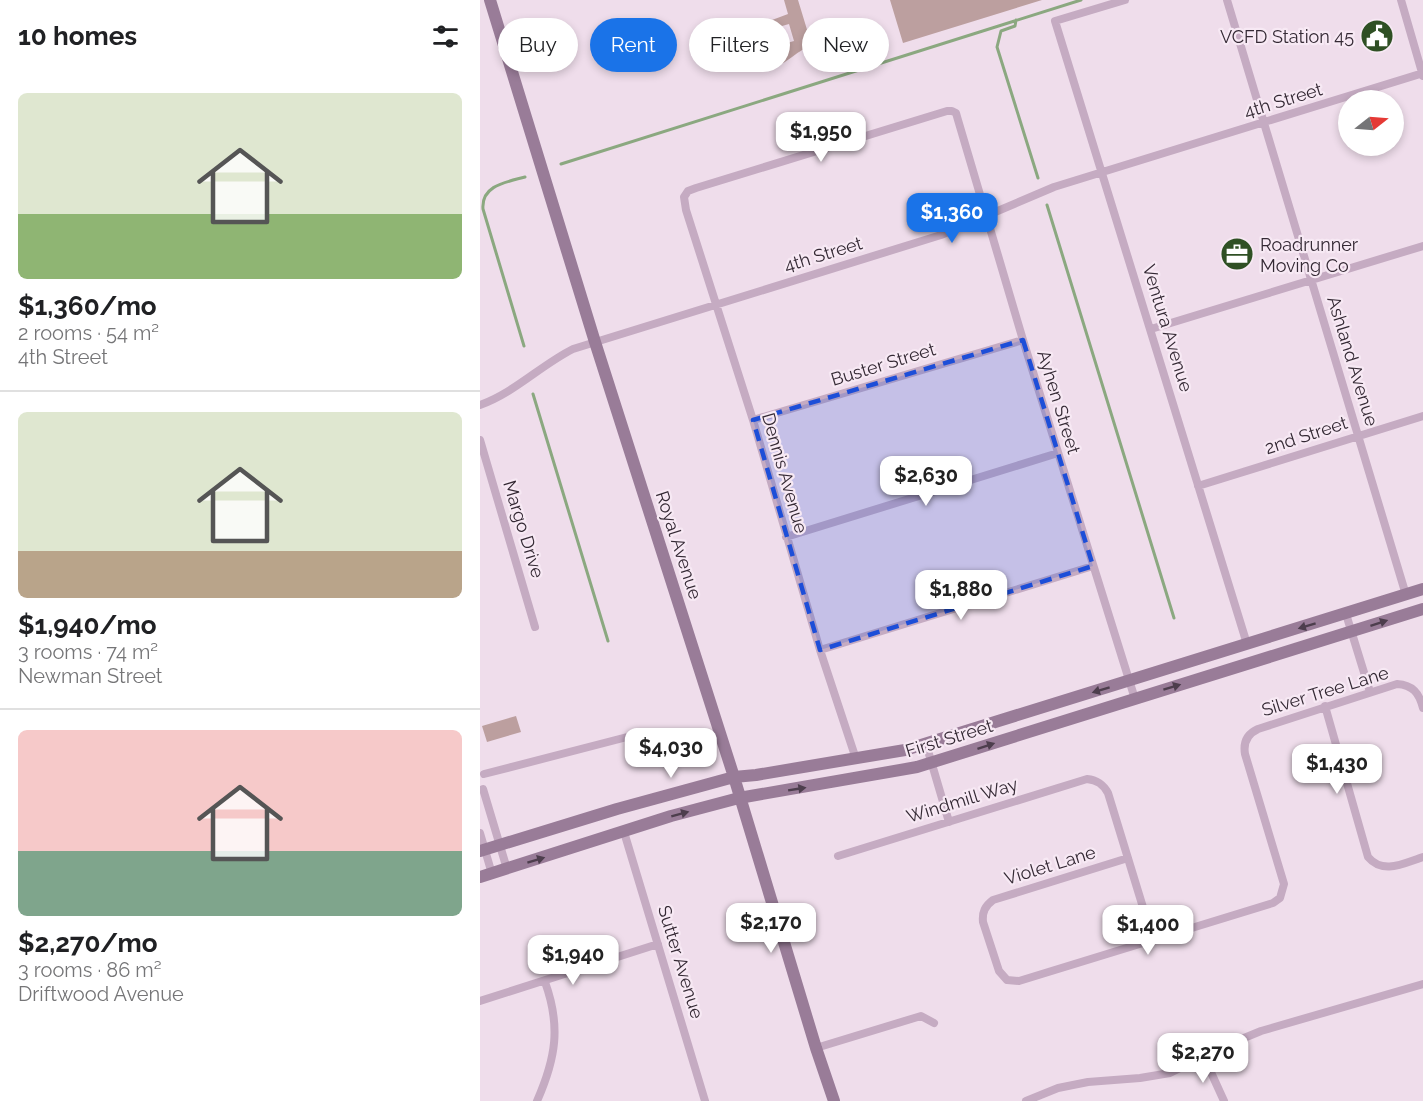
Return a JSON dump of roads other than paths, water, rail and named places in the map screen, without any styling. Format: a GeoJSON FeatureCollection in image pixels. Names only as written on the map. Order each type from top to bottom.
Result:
{"type":"FeatureCollection","features":[{"type":"Feature","properties":{"kind":"main road","name":"Royal Avenue"},"geometry":{"type":"LineString","coordinates":[[490,0],[834,1101]]}},
{"type":"Feature","properties":{"kind":"main road","name":"First Street"},"geometry":{"type":"LineString","coordinates":[[482,850],[734,777],[856,759],[926,744],[1423,589]]}},
{"type":"Feature","properties":{"kind":"main road","name":"First Street"},"geometry":{"type":"LineString","coordinates":[[486,875],[671,816],[739,798],[893,773],[932,763],[1423,609]]}},
{"type":"Feature","properties":{"kind":"street","name":"Ventura Avenue"},"geometry":{"type":"LineString","coordinates":[[1125,0],[1055,21],[1247,644]]}},
{"type":"Feature","properties":{"kind":"street","name":"Ashland Avenue"},"geometry":{"type":"LineString","coordinates":[[1227,0],[1406,595]]}},
{"type":"Feature","properties":{"kind":"street"},"geometry":{"type":"LineString","coordinates":[[1401,0],[1423,74]]}},
{"type":"Feature","properties":{"kind":"street","name":"4th Street"},"geometry":{"type":"LineString","coordinates":[[480,405],[506,393],[559,356],[595,342],[941,235],[1054,187],[1423,74]]}},
{"type":"Feature","properties":{"kind":"street","name":"Dennis Avenue"},"geometry":{"type":"LineString","coordinates":[[856,759],[820,650],[753,420],[686,210],[684,196],[688,191],[696,188],[947,111],[956,113]]}},
{"type":"Feature","properties":{"kind":"street","name":"Ayhen Street"},"geometry":{"type":"LineString","coordinates":[[956,113],[1023,340],[1134,699]]}},
{"type":"Feature","properties":{"kind":"street"},"geometry":{"type":"LineString","coordinates":[[1151,329],[1423,246]]}},
{"type":"Feature","properties":{"kind":"street","name":"Buster Street"},"geometry":{"type":"LineString","coordinates":[[753,420],[1023,340]]}},
{"type":"Feature","properties":{"kind":"street","name":"2nd Street"},"geometry":{"type":"LineString","coordinates":[[1198,486],[1423,416]]}},
{"type":"Feature","properties":{"kind":"street","name":"Margo Drive"},"geometry":{"type":"LineString","coordinates":[[480,441],[535,627]]}},
{"type":"Feature","properties":{"kind":"street"},"geometry":{"type":"LineString","coordinates":[[786,537],[1058,453]]}},
{"type":"Feature","properties":{"kind":"street"},"geometry":{"type":"LineString","coordinates":[[820,650],[1093,566]]}},
{"type":"Feature","properties":{"kind":"street"},"geometry":{"type":"LineString","coordinates":[[1346,614],[1370,692]]}},
{"type":"Feature","properties":{"kind":"street","name":"Silver Tree Lane"},"geometry":{"type":"LineString","coordinates":[[1153,940],[1273,903],[1280,898],[1284,884],[1245,754],[1245,742],[1248,736],[1258,729],[1397,684],[1413,688],[1423,708]]}},
{"type":"Feature","properties":{"kind":"street"},"geometry":{"type":"LineString","coordinates":[[1325,706],[1368,857],[1376,865],[1389,867],[1423,857]]}},
{"type":"Feature","properties":{"kind":"street"},"geometry":{"type":"LineString","coordinates":[[507,869],[481,789],[482,771],[631,736]]}},
{"type":"Feature","properties":{"kind":"street"},"geometry":{"type":"LineString","coordinates":[[926,744],[949,822]]}},
{"type":"Feature","properties":{"kind":"street","name":"Windmill Way"},"geometry":{"type":"LineString","coordinates":[[838,856],[1087,779],[1097,781],[1108,793],[1128,858]]}},
{"type":"Feature","properties":{"kind":"street","name":"Sutter Avenue"},"geometry":{"type":"LineString","coordinates":[[624,832],[705,1101]]}},
{"type":"Feature","properties":{"kind":"street"},"geometry":{"type":"LineString","coordinates":[[480,833],[486,875]]}},
{"type":"Feature","properties":{"kind":"street"},"geometry":{"type":"LineString","coordinates":[[1128,858],[1153,940]]}},
{"type":"Feature","properties":{"kind":"street","name":"Violet Lane"},"geometry":{"type":"LineString","coordinates":[[1128,858],[993,900],[982,915],[986,932],[999,971],[1007,980],[1019,981],[1153,940]]}},
{"type":"Feature","properties":{"kind":"street"},"geometry":{"type":"LineString","coordinates":[[480,1001],[658,944]]}},
{"type":"Feature","properties":{"kind":"street"},"geometry":{"type":"LineString","coordinates":[[537,1101],[547,1080],[554,1054],[555,1021],[552,1002],[545,982]]}},
{"type":"Feature","properties":{"kind":"street"},"geometry":{"type":"LineString","coordinates":[[1026,1101],[1058,1088],[1088,1082],[1170,1073],[1261,1031],[1423,984]]}},
{"type":"Feature","properties":{"kind":"street"},"geometry":{"type":"LineString","coordinates":[[816,1048],[921,1016],[934,1023]]}},
{"type":"Feature","properties":{"kind":"street"},"geometry":{"type":"LineString","coordinates":[[1204,1057],[1224,1101]]}},
{"type":"Feature","properties":{"kind":"waterway"},"geometry":{"type":"LineString","coordinates":[[561,164],[1081,0]]}},
{"type":"Feature","properties":{"kind":"waterway"},"geometry":{"type":"LineString","coordinates":[[1016,20],[1015,26],[1001,31],[997,47],[1038,178]]}},
{"type":"Feature","properties":{"kind":"waterway"},"geometry":{"type":"LineString","coordinates":[[524,346],[483,209],[483,201],[496,186],[525,177]]}},
{"type":"Feature","properties":{"kind":"waterway"},"geometry":{"type":"LineString","coordinates":[[1047,205],[1174,618]]}},
{"type":"Feature","properties":{"kind":"waterway"},"geometry":{"type":"LineString","coordinates":[[533,394],[608,641]]}},
{"type":"Feature","properties":{"kind":"place","name":"VCFD Station 45"},"geometry":{"type":"Point","coordinates":[1377,36]}},
{"type":"Feature","properties":{"kind":"place","name":"Roadrunner Moving Co"},"geometry":{"type":"Point","coordinates":[1237,254]}}]}
